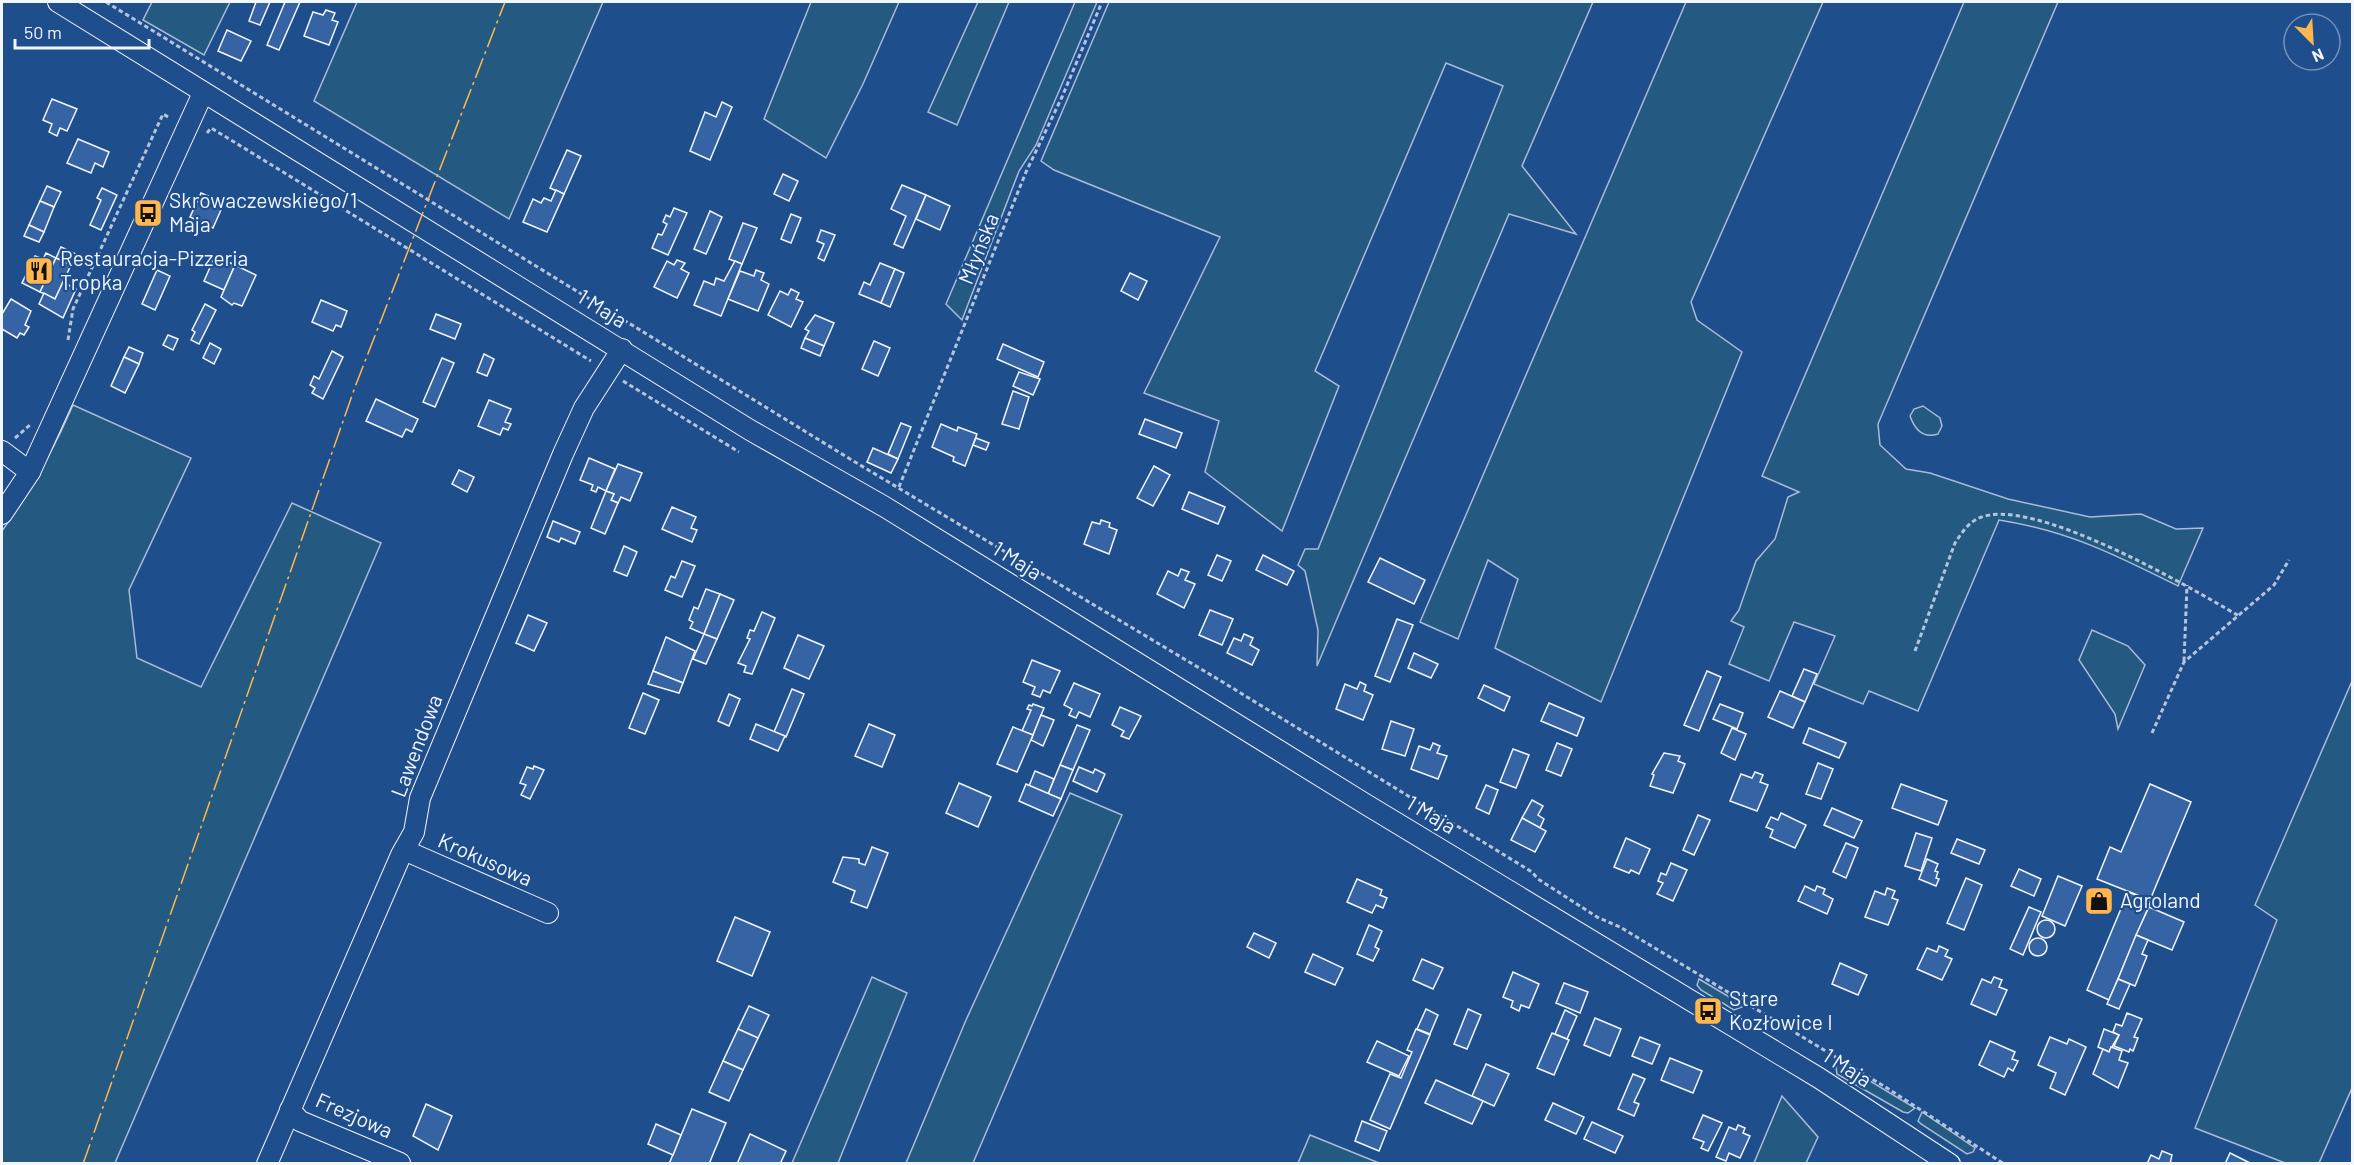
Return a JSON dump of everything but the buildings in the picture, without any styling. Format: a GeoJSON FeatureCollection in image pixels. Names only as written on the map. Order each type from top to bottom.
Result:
{"type":"FeatureCollection","features":[{"type":"Feature","properties":{"kind":"street","name":"1 Maja"},"geometry":{"type":"LineString","coordinates":[[58,2],[750,430],[885,507],[1367,805],[1819,1078],[1950,1164]]}},
{"type":"Feature","properties":{"kind":"street"},"geometry":{"type":"LineString","coordinates":[[2,514],[30,472],[203,93]]}},
{"type":"Feature","properties":{"kind":"street","name":"Lawendowa"},"geometry":{"type":"LineString","coordinates":[[267,1164],[404,850],[414,832],[420,798],[563,454],[584,408],[622,350]]}},
{"type":"Feature","properties":{"kind":"street"},"geometry":{"type":"LineString","coordinates":[[2,451],[30,472]]}},
{"type":"Feature","properties":{"kind":"street","name":"Krokusowa"},"geometry":{"type":"LineString","coordinates":[[404,850],[548,913]]}},
{"type":"Feature","properties":{"kind":"street","name":"Frezjowa"},"geometry":{"type":"LineString","coordinates":[[290,1110],[300,1121],[400,1163]]}},
{"type":"Feature","properties":{"kind":"path"},"geometry":{"type":"LineString","coordinates":[[106,2],[898,488],[1458,827],[1597,917],[1620,927],[1887,1088],[2004,1164]]}},
{"type":"Feature","properties":{"kind":"path","name":"Młyńska"},"geometry":{"type":"LineString","coordinates":[[885,507],[898,488],[1026,172],[1062,97],[1102,2]]}},
{"type":"Feature","properties":{"kind":"path"},"geometry":{"type":"LineString","coordinates":[[73,309],[163,114],[175,120]]}},
{"type":"Feature","properties":{"kind":"path"},"geometry":{"type":"LineString","coordinates":[[201,134],[205,136],[211,128],[739,452]]}},
{"type":"Feature","properties":{"kind":"path"},"geometry":{"type":"LineString","coordinates":[[1915,651],[1955,543],[1965,528],[1977,519],[2006,513],[2036,520],[2104,544],[2187,585],[2239,616]]}},
{"type":"Feature","properties":{"kind":"path"},"geometry":{"type":"LineString","coordinates":[[2184,662],[2274,585],[2289,560]]}},
{"type":"Feature","properties":{"kind":"path"},"geometry":{"type":"LineString","coordinates":[[2152,733],[2184,662],[2187,585]]}},
{"type":"Feature","properties":{"kind":"shaded area"},"geometry":{"type":"Polygon","coordinates":[[[152,2],[230,2],[204,55],[143,20],[152,2]]]}},
{"type":"Feature","properties":{"kind":"shaded area"},"geometry":{"type":"Polygon","coordinates":[[[357,2],[603,2],[509,219],[314,101],[357,2]]]}},
{"type":"Feature","properties":{"kind":"shaded area"},"geometry":{"type":"Polygon","coordinates":[[[811,2],[899,2],[863,84],[826,158],[764,119],[811,2]]]}},
{"type":"Feature","properties":{"kind":"shaded area"},"geometry":{"type":"Polygon","coordinates":[[[978,2],[1009,2],[957,125],[928,112],[978,2]]]}},
{"type":"Feature","properties":{"kind":"shaded area"},"geometry":{"type":"Polygon","coordinates":[[[1075,2],[1097,2],[1036,145],[1019,171],[962,320],[946,304],[1075,2]]]}},
{"type":"Feature","properties":{"kind":"shaded area"},"geometry":{"type":"Polygon","coordinates":[[[1109,2],[1593,2],[1522,166],[1576,234],[1509,214],[1317,666],[1318,630],[1305,571],[1298,565],[1305,549],[1318,549],[1503,86],[1446,63],[1315,371],[1339,386],[1282,531],[1205,472],[1219,421],[1144,393],[1220,237],[1054,170],[1041,161],[1109,2]]]}},
{"type":"Feature","properties":{"kind":"shaded area"},"geometry":{"type":"Polygon","coordinates":[[[1686,2],[1823,2],[1691,302],[1697,320],[1742,352],[1601,702],[1495,648],[1518,579],[1488,560],[1458,639],[1420,622],[1686,2]]]}},
{"type":"Feature","properties":{"kind":"shaded area"},"geometry":{"type":"Polygon","coordinates":[[[1964,2],[2058,2],[1878,424],[1880,445],[1906,469],[1930,473],[2008,499],[2090,517],[2141,514],[2176,529],[2203,528],[2178,586],[2092,546],[2048,531],[1999,520],[1918,711],[1869,691],[1863,704],[1814,684],[1835,636],[1794,622],[1769,681],[1729,664],[1744,627],[1731,621],[1739,610],[1756,561],[1775,539],[1788,497],[1799,492],[1762,476],[1964,2]]]}},
{"type":"Feature","properties":{"kind":"shaded area"},"geometry":{"type":"Polygon","coordinates":[[[73,405],[191,458],[129,590],[137,658],[201,687],[292,503],[381,543],[115,1163],[2,1163],[2,531],[41,470],[73,405]]]}},
{"type":"Feature","properties":{"kind":"shaded area"},"geometry":{"type":"Polygon","coordinates":[[[1923,406],[1940,418],[1942,426],[1938,434],[1924,434],[1914,425],[1910,416],[1914,409],[1923,406]]]}},
{"type":"Feature","properties":{"kind":"shaded area"},"geometry":{"type":"Polygon","coordinates":[[[2092,630],[2128,646],[2145,665],[2118,729],[2115,714],[2079,660],[2092,630]]]}},
{"type":"Feature","properties":{"kind":"shaded area"},"geometry":{"type":"Polygon","coordinates":[[[2352,681],[2352,1088],[2319,1163],[2285,1163],[2195,1128],[2277,920],[2255,905],[2352,681]]]}},
{"type":"Feature","properties":{"kind":"shaded area"},"geometry":{"type":"Polygon","coordinates":[[[1070,793],[1122,815],[973,1163],[906,1163],[966,1020],[1070,793]]]}},
{"type":"Feature","properties":{"kind":"shaded area"},"geometry":{"type":"Polygon","coordinates":[[[872,977],[907,993],[838,1163],[792,1163],[872,977]]]}},
{"type":"Feature","properties":{"kind":"shaded area"},"geometry":{"type":"Polygon","coordinates":[[[1699,979],[1743,1005],[1742,1007],[1734,1010],[1701,990],[1697,985],[1699,979]]]}},
{"type":"Feature","properties":{"kind":"shaded area"},"geometry":{"type":"Polygon","coordinates":[[[1835,1060],[1915,1108],[1908,1113],[1903,1112],[1837,1074],[1835,1060]]]}},
{"type":"Feature","properties":{"kind":"shaded area"},"geometry":{"type":"Polygon","coordinates":[[[1782,1096],[1818,1137],[1806,1163],[1754,1163],[1782,1096]]]}},
{"type":"Feature","properties":{"kind":"shaded area"},"geometry":{"type":"Polygon","coordinates":[[[1922,1112],[1975,1148],[1973,1152],[1967,1154],[1921,1124],[1918,1121],[1922,1112]]]}},
{"type":"Feature","properties":{"kind":"shaded area"},"geometry":{"type":"Polygon","coordinates":[[[1310,1135],[1379,1163],[1298,1163],[1310,1135]]]}},
{"type":"Feature","properties":{"kind":"power"},"geometry":{"type":"LineString","coordinates":[[83,1164],[355,387],[505,2]]}},
{"type":"Feature","properties":{"kind":"place","name":"Skrowaczewskiego/1 Maja"},"geometry":{"type":"Point","coordinates":[148,213]}},
{"type":"Feature","properties":{"kind":"place","name":"Restauracja-Pizzeria Tropka"},"geometry":{"type":"Point","coordinates":[39,271]}},
{"type":"Feature","properties":{"kind":"place","name":"Agroland"},"geometry":{"type":"Point","coordinates":[2099,901]}},
{"type":"Feature","properties":{"kind":"place","name":"Stare Kozłowice I"},"geometry":{"type":"Point","coordinates":[1708,1011]}}]}
